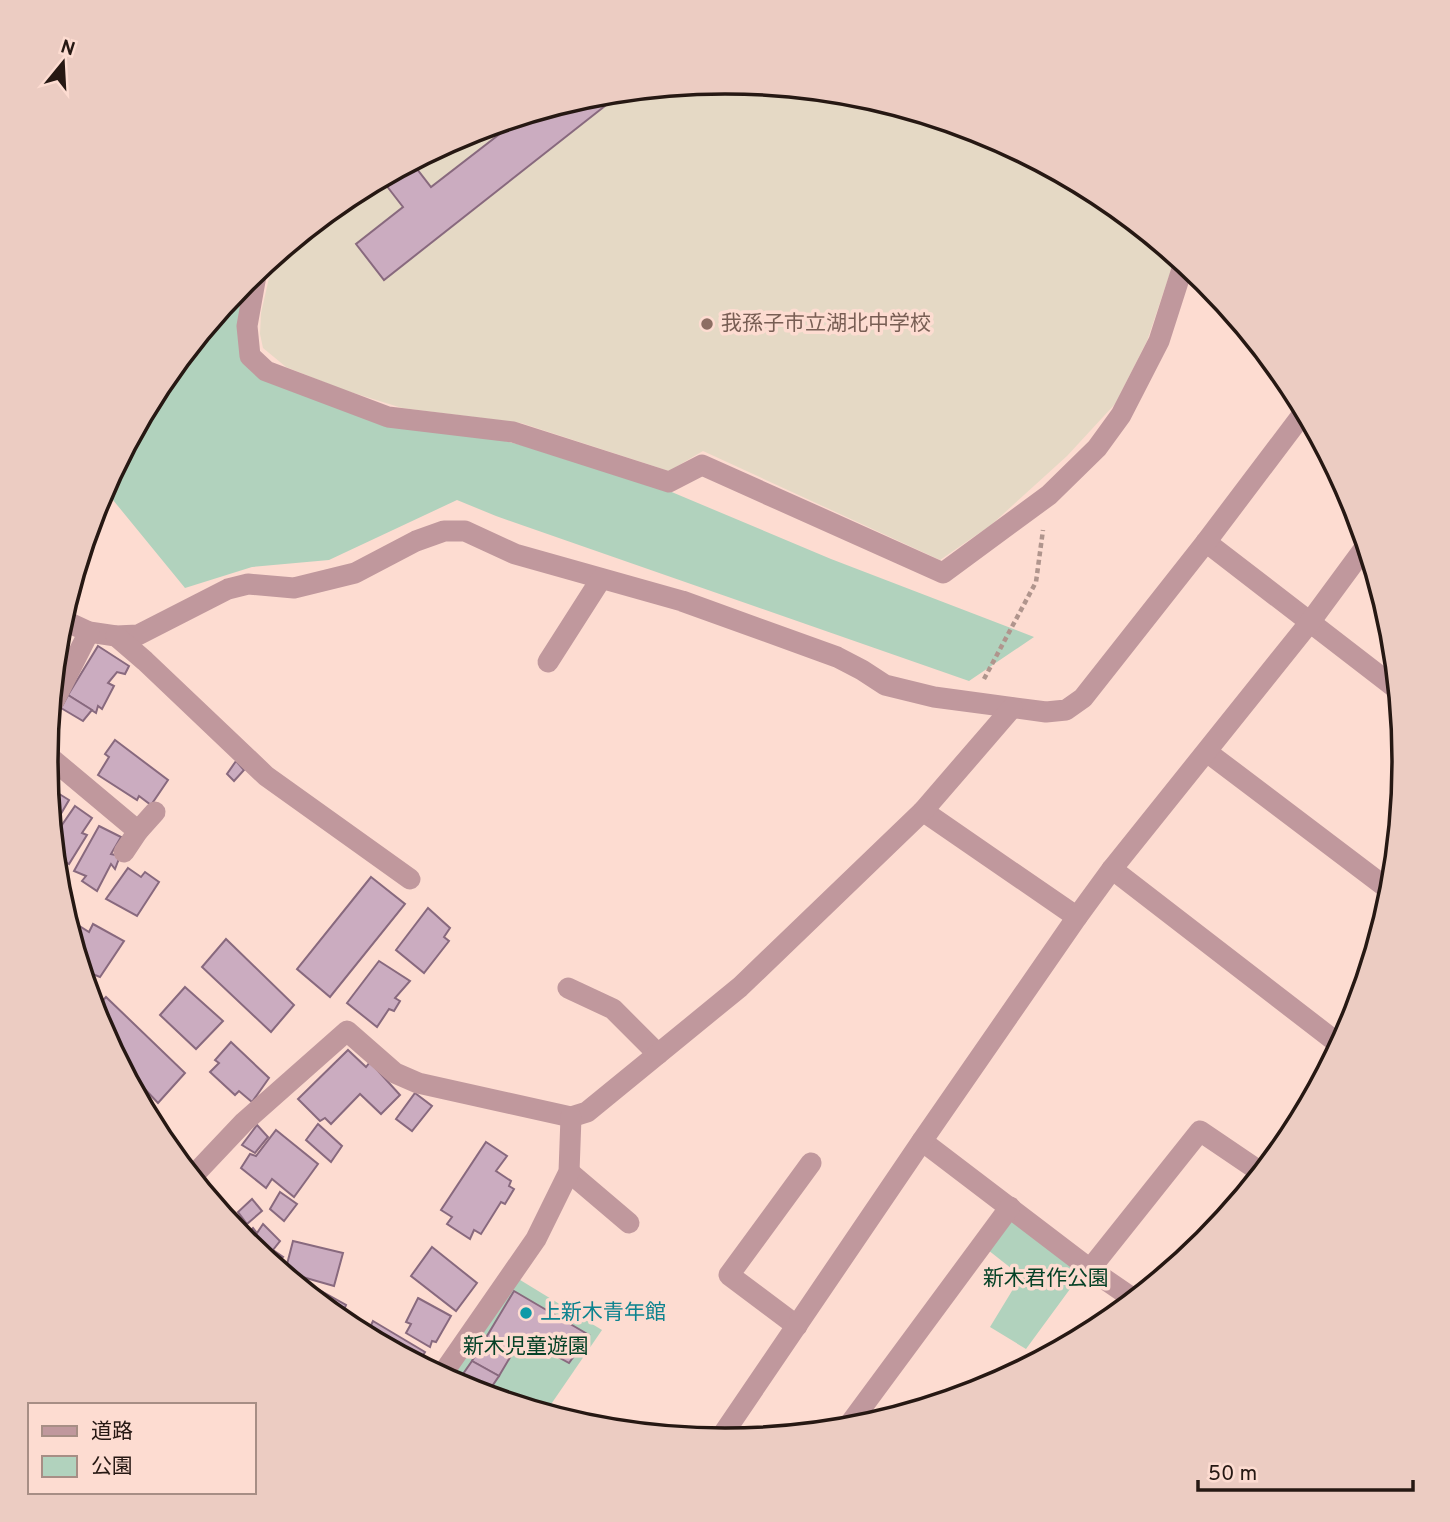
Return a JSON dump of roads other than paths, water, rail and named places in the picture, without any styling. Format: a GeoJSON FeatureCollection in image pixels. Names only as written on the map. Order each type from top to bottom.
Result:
{"type":"FeatureCollection","features":[{"type":"Feature","properties":{"kind":"street"},"geometry":{"type":"LineString","coordinates":[[254,288],[247,326],[250,356],[266,371],[388,418],[513,432],[669,482],[702,465],[943,573],[1048,495],[1097,448],[1121,415],[1159,341],[1180,273]]}},
{"type":"Feature","properties":{"kind":"street"},"geometry":{"type":"LineString","coordinates":[[72,624],[89,632],[116,636],[138,635],[228,589],[248,584],[294,588],[355,573],[416,541],[444,531],[465,531],[515,554],[682,601],[837,657],[885,685],[934,697],[1012,708],[1046,712],[1066,710],[1083,698],[1298,420]]}},
{"type":"Feature","properties":{"kind":"street"},"geometry":{"type":"LineString","coordinates":[[1206,542],[1388,682]]}},
{"type":"Feature","properties":{"kind":"street"},"geometry":{"type":"LineString","coordinates":[[727,1428],[1077,917],[1112,869],[1310,622],[1359,555]]}},
{"type":"Feature","properties":{"kind":"street"},"geometry":{"type":"LineString","coordinates":[[548,662],[601,579]]}},
{"type":"Feature","properties":{"kind":"street"},"geometry":{"type":"LineString","coordinates":[[62,685],[89,632]]}},
{"type":"Feature","properties":{"kind":"street"},"geometry":{"type":"LineString","coordinates":[[116,636],[265,776],[410,878]]}},
{"type":"Feature","properties":{"kind":"street"},"geometry":{"type":"LineString","coordinates":[[198,1170],[244,1122],[347,1031],[396,1073],[418,1083],[571,1117],[587,1112],[740,987],[923,811],[1012,708]]}},
{"type":"Feature","properties":{"kind":"street"},"geometry":{"type":"LineString","coordinates":[[1207,752],[1380,883]]}},
{"type":"Feature","properties":{"kind":"street"},"geometry":{"type":"LineString","coordinates":[[58,764],[138,831]]}},
{"type":"Feature","properties":{"kind":"street"},"geometry":{"type":"LineString","coordinates":[[923,811],[1077,917]]}},
{"type":"Feature","properties":{"kind":"street"},"geometry":{"type":"LineString","coordinates":[[124,852],[155,812]]}},
{"type":"Feature","properties":{"kind":"street"},"geometry":{"type":"LineString","coordinates":[[1112,869],[1331,1038]]}},
{"type":"Feature","properties":{"kind":"street"},"geometry":{"type":"LineString","coordinates":[[568,988],[613,1009],[658,1054]]}},
{"type":"Feature","properties":{"kind":"street"},"geometry":{"type":"LineString","coordinates":[[447,1367],[536,1239],[569,1172],[571,1117]]}},
{"type":"Feature","properties":{"kind":"street"},"geometry":{"type":"LineString","coordinates":[[1090,1269],[1200,1131],[1254,1167]]}},
{"type":"Feature","properties":{"kind":"street"},"geometry":{"type":"LineString","coordinates":[[922,1141],[1126,1294]]}},
{"type":"Feature","properties":{"kind":"street"},"geometry":{"type":"LineString","coordinates":[[797,1326],[729,1275],[811,1163]]}},
{"type":"Feature","properties":{"kind":"street"},"geometry":{"type":"LineString","coordinates":[[569,1172],[629,1223]]}},
{"type":"Feature","properties":{"kind":"street"},"geometry":{"type":"LineString","coordinates":[[857,1415],[1010,1207]]}},
{"type":"Feature","properties":{"kind":"place","name":"我孫子市立湖北中学校"},"geometry":{"type":"Point","coordinates":[707,324]}},
{"type":"Feature","properties":{"kind":"place","name":"上新木青年館"},"geometry":{"type":"Point","coordinates":[526,1313]}},
{"type":"Feature","properties":{"kind":"park label","name":"新木君作公園"},"geometry":{"type":"Point","coordinates":[1046,1279]}},
{"type":"Feature","properties":{"kind":"park label","name":"新木児童遊園"},"geometry":{"type":"Point","coordinates":[526,1347]}}]}
